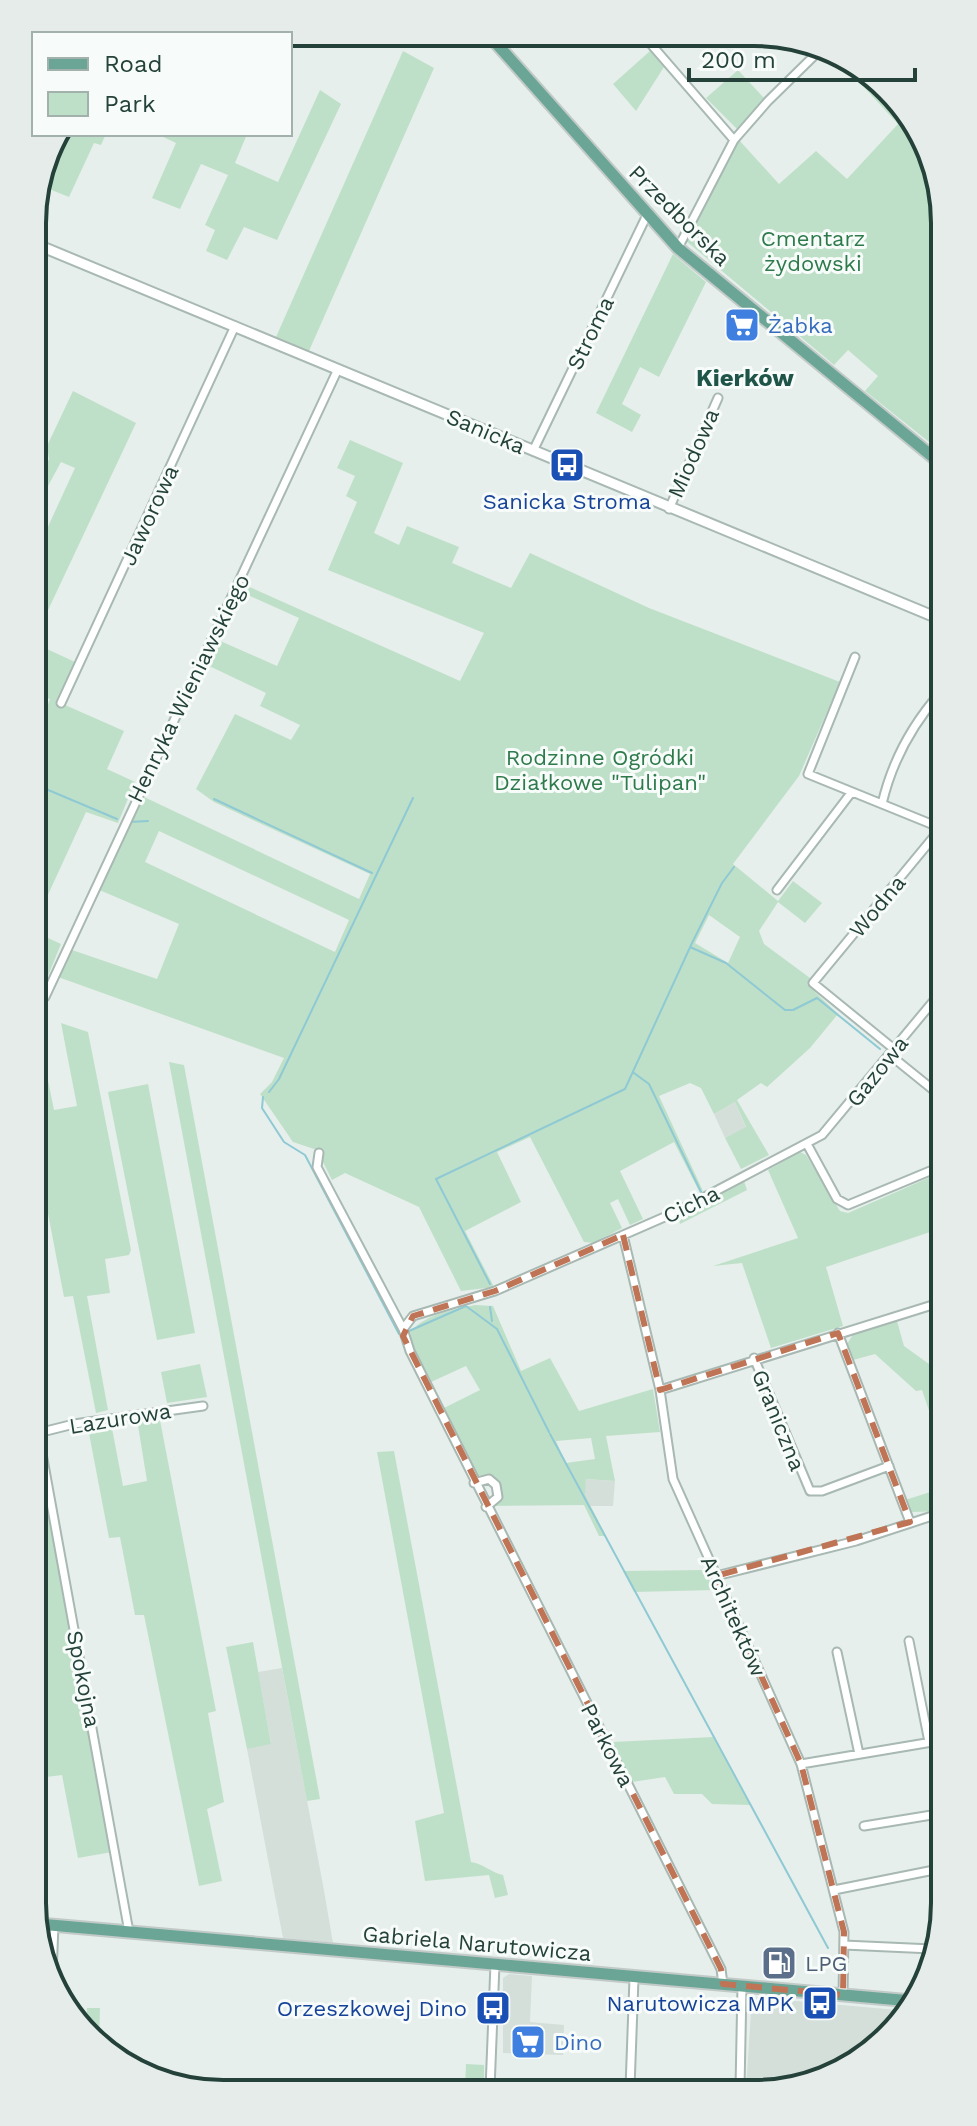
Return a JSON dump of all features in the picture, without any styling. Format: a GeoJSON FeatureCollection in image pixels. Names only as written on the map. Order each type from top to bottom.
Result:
{"type":"FeatureCollection","features":[{"type":"Feature","properties":{"kind":"main road","name":"Przedborska"},"geometry":{"type":"LineString","coordinates":[[499,46],[678,248],[931,455]]}},
{"type":"Feature","properties":{"kind":"main road","name":"Gabriela Narutowicza"},"geometry":{"type":"LineString","coordinates":[[48,1925],[901,2000]]}},
{"type":"Feature","properties":{"kind":"street"},"geometry":{"type":"LineString","coordinates":[[653,46],[734,140]]}},
{"type":"Feature","properties":{"kind":"street"},"geometry":{"type":"LineString","coordinates":[[678,248],[734,140],[814,56]]}},
{"type":"Feature","properties":{"kind":"street","name":"Stroma"},"geometry":{"type":"LineString","coordinates":[[533,451],[647,215]]}},
{"type":"Feature","properties":{"kind":"street","name":"Sanicka"},"geometry":{"type":"LineString","coordinates":[[46,248],[931,615]]}},
{"type":"Feature","properties":{"kind":"street","name":"Jaworowa"},"geometry":{"type":"LineString","coordinates":[[61,703],[235,326]]}},
{"type":"Feature","properties":{"kind":"street","name":"Henryka Wieniawskiego"},"geometry":{"type":"LineString","coordinates":[[46,995],[338,369]]}},
{"type":"Feature","properties":{"kind":"street","name":"Miodowa"},"geometry":{"type":"LineString","coordinates":[[669,509],[718,398]]}},
{"type":"Feature","properties":{"kind":"street"},"geometry":{"type":"LineString","coordinates":[[855,657],[808,774],[931,824]]}},
{"type":"Feature","properties":{"kind":"street"},"geometry":{"type":"LineString","coordinates":[[882,804],[889,775],[907,736],[931,705]]}},
{"type":"Feature","properties":{"kind":"street"},"geometry":{"type":"LineString","coordinates":[[777,890],[851,793]]}},
{"type":"Feature","properties":{"kind":"street","name":"Wodna"},"geometry":{"type":"LineString","coordinates":[[892,1052],[813,983],[931,840]]}},
{"type":"Feature","properties":{"kind":"street","name":"Gazowa"},"geometry":{"type":"LineString","coordinates":[[807,1144],[829,1128],[931,1004]]}},
{"type":"Feature","properties":{"kind":"street"},"geometry":{"type":"LineString","coordinates":[[892,1052],[931,1087]]}},
{"type":"Feature","properties":{"kind":"street"},"geometry":{"type":"LineString","coordinates":[[807,1144],[837,1199],[848,1205],[931,1171]]}},
{"type":"Feature","properties":{"kind":"street","name":"Cicha"},"geometry":{"type":"LineString","coordinates":[[405,1326],[413,1316],[495,1291],[676,1212],[807,1144]]}},
{"type":"Feature","properties":{"kind":"street","name":"Parkowa"},"geometry":{"type":"LineString","coordinates":[[319,1153],[317,1167],[405,1326],[410,1351],[721,1969],[723,1984]]}},
{"type":"Feature","properties":{"kind":"street","name":"Architektów"},"geometry":{"type":"LineString","coordinates":[[623,1235],[660,1390],[673,1479],[801,1764],[834,1890],[844,1945],[843,1995]]}},
{"type":"Feature","properties":{"kind":"street"},"geometry":{"type":"LineString","coordinates":[[660,1390],[754,1358],[931,1305]]}},
{"type":"Feature","properties":{"kind":"street"},"geometry":{"type":"LineString","coordinates":[[838,1333],[910,1522]]}},
{"type":"Feature","properties":{"kind":"street","name":"Graniczna"},"geometry":{"type":"LineString","coordinates":[[754,1358],[806,1488],[814,1492],[822,1491],[889,1466]]}},
{"type":"Feature","properties":{"kind":"street","name":"Lazurowa"},"geometry":{"type":"LineString","coordinates":[[46,1429],[203,1406]]}},
{"type":"Feature","properties":{"kind":"street","name":"Spokojna"},"geometry":{"type":"LineString","coordinates":[[46,1479],[129,1932]]}},
{"type":"Feature","properties":{"kind":"street","name":"Parkowa"},"geometry":{"type":"LineString","coordinates":[[474,1483],[489,1479],[496,1485],[498,1497],[486,1507]]}},
{"type":"Feature","properties":{"kind":"street"},"geometry":{"type":"LineString","coordinates":[[716,1576],[856,1541],[910,1522],[931,1518]]}},
{"type":"Feature","properties":{"kind":"street"},"geometry":{"type":"LineString","coordinates":[[801,1764],[929,1742],[909,1641]]}},
{"type":"Feature","properties":{"kind":"street"},"geometry":{"type":"LineString","coordinates":[[837,1652],[859,1754]]}},
{"type":"Feature","properties":{"kind":"street"},"geometry":{"type":"LineString","coordinates":[[864,1826],[931,1815]]}},
{"type":"Feature","properties":{"kind":"street"},"geometry":{"type":"LineString","coordinates":[[834,1890],[931,1871]]}},
{"type":"Feature","properties":{"kind":"street"},"geometry":{"type":"LineString","coordinates":[[53,1952],[54,1925]]}},
{"type":"Feature","properties":{"kind":"street"},"geometry":{"type":"LineString","coordinates":[[844,1945],[925,1949]]}},
{"type":"Feature","properties":{"kind":"street"},"geometry":{"type":"LineString","coordinates":[[490,2080],[495,1964]]}},
{"type":"Feature","properties":{"kind":"street"},"geometry":{"type":"LineString","coordinates":[[630,2080],[634,1978]]}},
{"type":"Feature","properties":{"kind":"street"},"geometry":{"type":"LineString","coordinates":[[740,2080],[742,1986]]}},
{"type":"Feature","properties":{"kind":"highlighted area"},"geometry":{"type":"Polygon","coordinates":[[[623,1235],[660,1390],[838,1333],[910,1522],[716,1576],[801,1764],[844,1932],[843,1995],[723,1984],[721,1969],[403,1336],[413,1316],[495,1291],[623,1235]]]}},
{"type":"Feature","properties":{"kind":"shaded area"},"geometry":{"type":"Polygon","coordinates":[[[735,1102],[746,1128],[725,1138],[714,1114],[735,1102]]]}},
{"type":"Feature","properties":{"kind":"shaded area"},"geometry":{"type":"Polygon","coordinates":[[[586,1479],[615,1481],[613,1506],[590,1506],[584,1495],[586,1479]]]}},
{"type":"Feature","properties":{"kind":"shaded area"},"geometry":{"type":"Polygon","coordinates":[[[282,1668],[333,1943],[283,1938],[247,1749],[271,1743],[258,1672],[282,1668]]]}},
{"type":"Feature","properties":{"kind":"shaded area"},"geometry":{"type":"Polygon","coordinates":[[[509,1974],[532,1976],[530,2022],[564,2025],[563,2055],[503,2053],[503,1978],[509,1974]]]}},
{"type":"Feature","properties":{"kind":"shaded area"},"geometry":{"type":"Polygon","coordinates":[[[752,1997],[895,2010],[871,2036],[822,2067],[777,2078],[747,2080],[752,1997]]]}},
{"type":"Feature","properties":{"kind":"green space"},"geometry":{"type":"Polygon","coordinates":[[[403,51],[434,68],[309,351],[276,337],[403,51]]]}},
{"type":"Feature","properties":{"kind":"green space"},"geometry":{"type":"Polygon","coordinates":[[[650,51],[664,67],[636,111],[613,84],[650,51]]]}},
{"type":"Feature","properties":{"kind":"green space"},"geometry":{"type":"Polygon","coordinates":[[[738,70],[765,99],[737,129],[706,98],[738,70]]]}},
{"type":"Feature","properties":{"kind":"green space","name":"Cmentarz żydowski"},"geometry":{"type":"Polygon","coordinates":[[[857,80],[887,106],[901,125],[913,145],[925,177],[931,223],[931,444],[865,391],[878,376],[848,350],[834,365],[685,240],[739,140],[779,184],[816,151],[847,179],[898,124],[857,80]]]}},
{"type":"Feature","properties":{"kind":"green space"},"geometry":{"type":"Polygon","coordinates":[[[320,90],[341,104],[277,240],[244,227],[227,260],[206,251],[215,230],[205,225],[228,175],[201,164],[180,209],[152,198],[176,143],[161,136],[246,136],[235,163],[278,182],[320,90]]]}},
{"type":"Feature","properties":{"kind":"green space"},"geometry":{"type":"Polygon","coordinates":[[[69,136],[105,136],[101,145],[94,143],[69,197],[50,189],[59,155],[69,136]]]}},
{"type":"Feature","properties":{"kind":"green space"},"geometry":{"type":"Polygon","coordinates":[[[673,254],[706,282],[659,377],[640,367],[622,404],[641,415],[632,432],[596,413],[673,254]]]}},
{"type":"Feature","properties":{"kind":"green space"},"geometry":{"type":"Polygon","coordinates":[[[73,391],[136,423],[46,614],[46,531],[75,468],[61,462],[46,490],[47,446],[73,391]]]}},
{"type":"Feature","properties":{"kind":"green space","name":"Rodzinne Ogródki Działkowe \"Tulipan\""},"geometry":{"type":"Polygon","coordinates":[[[350,440],[403,463],[374,533],[399,545],[407,526],[459,547],[452,563],[511,588],[530,553],[649,608],[840,682],[799,776],[733,864],[778,901],[793,881],[822,903],[805,923],[778,902],[759,931],[764,944],[810,978],[815,992],[838,1014],[810,1048],[767,1087],[761,1083],[737,1100],[769,1155],[741,1169],[725,1138],[746,1127],[735,1102],[714,1114],[701,1088],[690,1083],[659,1096],[703,1191],[700,1193],[674,1142],[620,1171],[643,1219],[630,1225],[618,1199],[610,1203],[622,1228],[594,1243],[584,1242],[530,1137],[497,1152],[521,1202],[465,1231],[494,1287],[461,1291],[419,1207],[345,1173],[332,1180],[317,1150],[293,1142],[260,1094],[272,1082],[284,1058],[58,977],[72,950],[157,979],[179,924],[97,889],[142,796],[359,899],[370,874],[214,802],[196,789],[235,714],[291,740],[300,725],[260,706],[266,693],[205,664],[218,640],[277,666],[299,618],[239,591],[243,584],[460,681],[484,633],[328,570],[357,502],[346,496],[355,476],[337,468],[350,440]],[[159,831],[145,862],[335,952],[349,920],[159,831]],[[709,915],[695,943],[728,963],[740,937],[709,915]]]}},
{"type":"Feature","properties":{"kind":"green space"},"geometry":{"type":"Polygon","coordinates":[[[46,649],[75,662],[56,701],[124,731],[107,769],[135,782],[118,823],[86,812],[46,899],[46,709],[50,699],[46,698],[46,649]]]}},
{"type":"Feature","properties":{"kind":"green space"},"geometry":{"type":"Polygon","coordinates":[[[46,937],[61,944],[46,981],[46,937]]]}},
{"type":"Feature","properties":{"kind":"green space"},"geometry":{"type":"Polygon","coordinates":[[[61,1023],[88,1032],[131,1250],[129,1255],[105,1259],[110,1293],[87,1296],[108,1410],[96,1413],[73,1296],[64,1297],[46,1203],[46,1070],[54,1110],[77,1106],[61,1023]]]}},
{"type":"Feature","properties":{"kind":"green space"},"geometry":{"type":"Polygon","coordinates":[[[169,1062],[184,1065],[320,1799],[307,1801],[169,1062]]]}},
{"type":"Feature","properties":{"kind":"green space"},"geometry":{"type":"Polygon","coordinates":[[[148,1084],[195,1333],[157,1340],[108,1092],[148,1084]]]}},
{"type":"Feature","properties":{"kind":"green space"},"geometry":{"type":"Polygon","coordinates":[[[800,1152],[806,1155],[840,1211],[848,1213],[931,1177],[931,1232],[826,1267],[843,1326],[771,1348],[742,1263],[713,1266],[798,1238],[768,1170],[800,1152]]]}},
{"type":"Feature","properties":{"kind":"green space"},"geometry":{"type":"Polygon","coordinates":[[[744,1181],[747,1190],[680,1224],[677,1215],[744,1181]]]}},
{"type":"Feature","properties":{"kind":"green space"},"geometry":{"type":"Polygon","coordinates":[[[475,1305],[493,1306],[521,1371],[550,1358],[579,1411],[653,1389],[660,1432],[606,1436],[615,1481],[586,1479],[585,1495],[606,1536],[599,1536],[584,1505],[494,1506],[500,1495],[489,1476],[475,1477],[444,1408],[480,1390],[466,1366],[431,1382],[412,1346],[410,1332],[432,1317],[475,1305]],[[591,1438],[556,1441],[566,1463],[595,1459],[591,1438]]]}},
{"type":"Feature","properties":{"kind":"green space"},"geometry":{"type":"Polygon","coordinates":[[[897,1321],[904,1346],[931,1366],[931,1417],[922,1390],[916,1391],[875,1354],[853,1360],[847,1344],[854,1333],[897,1321]]]}},
{"type":"Feature","properties":{"kind":"green space"},"geometry":{"type":"Polygon","coordinates":[[[200,1364],[207,1397],[167,1403],[161,1372],[200,1364]]]}},
{"type":"Feature","properties":{"kind":"green space"},"geometry":{"type":"Polygon","coordinates":[[[159,1415],[216,1711],[208,1713],[224,1802],[207,1809],[222,1881],[199,1886],[144,1615],[135,1615],[120,1537],[109,1538],[88,1428],[111,1423],[123,1486],[147,1481],[137,1419],[159,1415]]]}},
{"type":"Feature","properties":{"kind":"green space"},"geometry":{"type":"Polygon","coordinates":[[[394,1451],[471,1862],[503,1875],[508,1895],[495,1898],[489,1875],[425,1881],[415,1821],[444,1813],[377,1452],[394,1451]]]}},
{"type":"Feature","properties":{"kind":"green space"},"geometry":{"type":"Polygon","coordinates":[[[931,1492],[931,1511],[912,1512],[905,1500],[931,1492]]]}},
{"type":"Feature","properties":{"kind":"green space"},"geometry":{"type":"Polygon","coordinates":[[[46,1501],[112,1852],[78,1858],[62,1775],[46,1777],[46,1501]]]}},
{"type":"Feature","properties":{"kind":"green space"},"geometry":{"type":"Polygon","coordinates":[[[705,1570],[714,1590],[634,1592],[623,1571],[705,1570]]]}},
{"type":"Feature","properties":{"kind":"green space"},"geometry":{"type":"Polygon","coordinates":[[[253,1642],[271,1744],[247,1749],[226,1647],[253,1642]]]}},
{"type":"Feature","properties":{"kind":"green space"},"geometry":{"type":"Polygon","coordinates":[[[713,1737],[750,1805],[712,1804],[702,1794],[674,1794],[665,1777],[632,1782],[613,1742],[713,1737]]]}},
{"type":"Feature","properties":{"kind":"green space"},"geometry":{"type":"Polygon","coordinates":[[[87,2008],[100,2008],[99,2029],[90,2020],[87,2008]]]}},
{"type":"Feature","properties":{"kind":"green space"},"geometry":{"type":"Polygon","coordinates":[[[466,2064],[484,2065],[484,2080],[465,2080],[466,2064]]]}},
{"type":"Feature","properties":{"kind":"waterway"},"geometry":{"type":"LineString","coordinates":[[46,789],[117,819]]}},
{"type":"Feature","properties":{"kind":"waterway"},"geometry":{"type":"LineString","coordinates":[[269,1092],[279,1079],[413,798]]}},
{"type":"Feature","properties":{"kind":"waterway"},"geometry":{"type":"LineString","coordinates":[[214,799],[372,873]]}},
{"type":"Feature","properties":{"kind":"waterway"},"geometry":{"type":"LineString","coordinates":[[129,822],[148,821]]}},
{"type":"Feature","properties":{"kind":"waterway"},"geometry":{"type":"LineString","coordinates":[[490,1284],[436,1179],[625,1089],[692,943],[722,883],[734,867]]}},
{"type":"Feature","properties":{"kind":"waterway"},"geometry":{"type":"LineString","coordinates":[[690,947],[726,963],[785,1010],[793,1010],[817,998],[880,1049]]}},
{"type":"Feature","properties":{"kind":"waterway"},"geometry":{"type":"LineString","coordinates":[[634,1073],[649,1084],[701,1192]]}},
{"type":"Feature","properties":{"kind":"waterway"},"geometry":{"type":"LineString","coordinates":[[263,1097],[262,1108],[284,1142],[305,1155],[399,1334]]}},
{"type":"Feature","properties":{"kind":"waterway"},"geometry":{"type":"LineString","coordinates":[[409,1331],[466,1306],[497,1329],[549,1432]]}},
{"type":"Feature","properties":{"kind":"waterway"},"geometry":{"type":"LineString","coordinates":[[490,1307],[492,1321]]}},
{"type":"Feature","properties":{"kind":"waterway"},"geometry":{"type":"LineString","coordinates":[[550,1434],[828,1948]]}},
{"type":"Feature","properties":{"kind":"place","name":"Żabka"},"geometry":{"type":"Point","coordinates":[742,325]}},
{"type":"Feature","properties":{"kind":"place","name":"Sanicka Stroma"},"geometry":{"type":"Point","coordinates":[567,465]}},
{"type":"Feature","properties":{"kind":"place","name":"LPG"},"geometry":{"type":"Point","coordinates":[779,1963]}},
{"type":"Feature","properties":{"kind":"place","name":"Narutowicza MPK"},"geometry":{"type":"Point","coordinates":[820,2003]}},
{"type":"Feature","properties":{"kind":"place","name":"Orzeszkowej Dino"},"geometry":{"type":"Point","coordinates":[493,2008]}},
{"type":"Feature","properties":{"kind":"place","name":"Dino"},"geometry":{"type":"Point","coordinates":[528,2042]}},
{"type":"Feature","properties":{"kind":"district","name":"Kierków"},"geometry":{"type":"Point","coordinates":[745,378]}}]}
